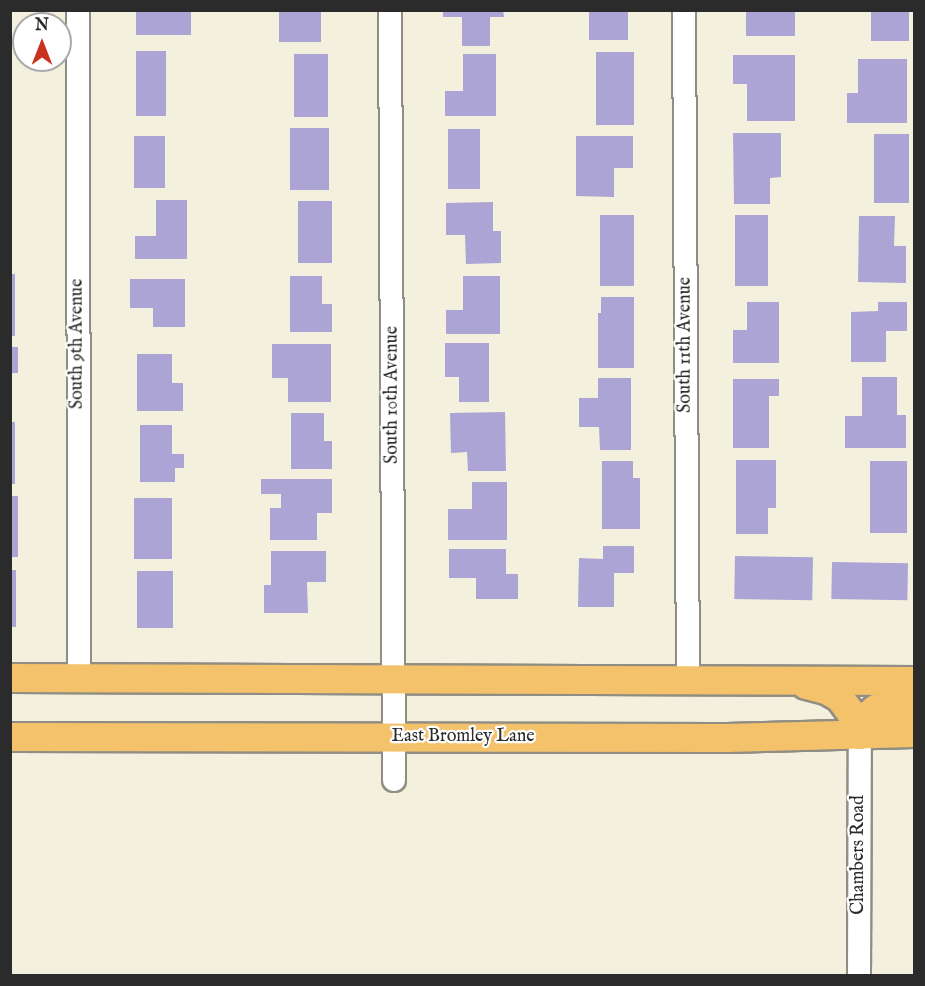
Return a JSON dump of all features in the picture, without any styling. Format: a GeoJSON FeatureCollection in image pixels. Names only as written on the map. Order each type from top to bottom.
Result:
{"type":"FeatureCollection","features":[{"type":"Feature","properties":{"kind":"main road"},"geometry":{"type":"LineString","coordinates":[[10,678],[915,681]]}},
{"type":"Feature","properties":{"kind":"main road"},"geometry":{"type":"LineString","coordinates":[[789,680],[826,690],[840,698],[853,716],[860,735]]}},
{"type":"Feature","properties":{"kind":"main road"},"geometry":{"type":"LineString","coordinates":[[860,735],[866,717],[876,709],[915,705]]}},
{"type":"Feature","properties":{"kind":"main road","name":"East Bromley Lane"},"geometry":{"type":"LineString","coordinates":[[10,737],[727,738],[915,733]]}},
{"type":"Feature","properties":{"kind":"street","name":"South 9th Avenue"},"geometry":{"type":"LineString","coordinates":[[78,10],[79,678]]}},
{"type":"Feature","properties":{"kind":"street","name":"South 10th Avenue"},"geometry":{"type":"LineString","coordinates":[[390,10],[394,780]]}},
{"type":"Feature","properties":{"kind":"street","name":"South 11th Avenue"},"geometry":{"type":"LineString","coordinates":[[684,10],[688,680]]}},
{"type":"Feature","properties":{"kind":"street","name":"Chambers Road"},"geometry":{"type":"LineString","coordinates":[[859,975],[860,735]]}},
{"type":"Feature","properties":{"kind":"building"},"geometry":{"type":"Polygon","coordinates":[[[136,10],[191,10],[191,35],[136,35],[136,10]]]}},
{"type":"Feature","properties":{"kind":"building"},"geometry":{"type":"Polygon","coordinates":[[[279,10],[321,10],[321,42],[279,42],[279,10]]]}},
{"type":"Feature","properties":{"kind":"building"},"geometry":{"type":"Polygon","coordinates":[[[443,10],[503,10],[504,17],[490,17],[490,46],[462,46],[462,17],[443,17],[443,10]]]}},
{"type":"Feature","properties":{"kind":"building"},"geometry":{"type":"Polygon","coordinates":[[[589,10],[628,10],[628,40],[589,40],[589,10]]]}},
{"type":"Feature","properties":{"kind":"building"},"geometry":{"type":"Polygon","coordinates":[[[746,10],[795,10],[795,36],[746,36],[746,10]]]}},
{"type":"Feature","properties":{"kind":"building"},"geometry":{"type":"Polygon","coordinates":[[[871,10],[909,10],[909,41],[871,41],[871,10]]]}},
{"type":"Feature","properties":{"kind":"building"},"geometry":{"type":"Polygon","coordinates":[[[136,51],[166,51],[166,116],[136,116],[136,51]]]}},
{"type":"Feature","properties":{"kind":"building"},"geometry":{"type":"Polygon","coordinates":[[[596,52],[634,52],[634,125],[596,125],[596,52]]]}},
{"type":"Feature","properties":{"kind":"building"},"geometry":{"type":"Polygon","coordinates":[[[294,54],[328,54],[328,117],[294,117],[294,54]]]}},
{"type":"Feature","properties":{"kind":"building"},"geometry":{"type":"Polygon","coordinates":[[[463,54],[496,54],[496,116],[445,116],[445,91],[463,91],[463,54]]]}},
{"type":"Feature","properties":{"kind":"building"},"geometry":{"type":"Polygon","coordinates":[[[733,55],[795,55],[795,121],[747,121],[747,84],[733,84],[733,55]]]}},
{"type":"Feature","properties":{"kind":"building"},"geometry":{"type":"Polygon","coordinates":[[[858,59],[907,59],[907,123],[847,123],[847,93],[858,93],[858,59]]]}},
{"type":"Feature","properties":{"kind":"building"},"geometry":{"type":"Polygon","coordinates":[[[290,128],[329,128],[329,190],[290,190],[290,128]]]}},
{"type":"Feature","properties":{"kind":"building"},"geometry":{"type":"Polygon","coordinates":[[[448,129],[480,129],[480,189],[448,189],[448,129]]]}},
{"type":"Feature","properties":{"kind":"building"},"geometry":{"type":"Polygon","coordinates":[[[733,133],[781,133],[781,177],[770,178],[770,204],[734,204],[733,133]]]}},
{"type":"Feature","properties":{"kind":"building"},"geometry":{"type":"Polygon","coordinates":[[[874,134],[909,134],[909,203],[874,203],[874,134]]]}},
{"type":"Feature","properties":{"kind":"building"},"geometry":{"type":"Polygon","coordinates":[[[134,136],[165,136],[165,188],[134,188],[134,136]]]}},
{"type":"Feature","properties":{"kind":"building"},"geometry":{"type":"Polygon","coordinates":[[[576,136],[633,136],[633,168],[614,168],[614,197],[576,196],[576,136]]]}},
{"type":"Feature","properties":{"kind":"building"},"geometry":{"type":"Polygon","coordinates":[[[156,200],[187,200],[187,259],[135,259],[135,236],[156,236],[156,200]]]}},
{"type":"Feature","properties":{"kind":"building"},"geometry":{"type":"Polygon","coordinates":[[[298,201],[332,201],[332,263],[298,263],[298,201]]]}},
{"type":"Feature","properties":{"kind":"building"},"geometry":{"type":"Polygon","coordinates":[[[493,202],[493,231],[501,231],[501,263],[466,264],[465,235],[446,235],[446,203],[493,202]]]}},
{"type":"Feature","properties":{"kind":"building"},"geometry":{"type":"Polygon","coordinates":[[[600,215],[634,215],[634,286],[600,286],[600,215]]]}},
{"type":"Feature","properties":{"kind":"building"},"geometry":{"type":"Polygon","coordinates":[[[735,215],[768,215],[768,286],[735,286],[735,215]]]}},
{"type":"Feature","properties":{"kind":"building"},"geometry":{"type":"Polygon","coordinates":[[[859,216],[895,216],[894,246],[906,246],[906,283],[858,282],[859,216]]]}},
{"type":"Feature","properties":{"kind":"building"},"geometry":{"type":"Polygon","coordinates":[[[10,274],[15,274],[15,336],[10,336],[10,274]]]}},
{"type":"Feature","properties":{"kind":"building"},"geometry":{"type":"Polygon","coordinates":[[[290,276],[322,276],[322,304],[332,304],[332,332],[290,332],[290,276]]]}},
{"type":"Feature","properties":{"kind":"building"},"geometry":{"type":"Polygon","coordinates":[[[463,276],[500,276],[500,334],[446,334],[446,310],[463,310],[463,276]]]}},
{"type":"Feature","properties":{"kind":"building"},"geometry":{"type":"Polygon","coordinates":[[[130,279],[185,279],[185,327],[153,327],[153,308],[130,308],[130,279]]]}},
{"type":"Feature","properties":{"kind":"building"},"geometry":{"type":"Polygon","coordinates":[[[601,297],[634,297],[634,368],[598,368],[598,313],[601,313],[601,297]]]}},
{"type":"Feature","properties":{"kind":"building"},"geometry":{"type":"Polygon","coordinates":[[[747,302],[779,302],[779,363],[733,363],[733,330],[747,330],[747,302]]]}},
{"type":"Feature","properties":{"kind":"building"},"geometry":{"type":"Polygon","coordinates":[[[878,302],[907,302],[907,331],[886,331],[886,362],[851,362],[851,312],[878,311],[878,302]]]}},
{"type":"Feature","properties":{"kind":"building"},"geometry":{"type":"Polygon","coordinates":[[[445,343],[489,343],[489,402],[459,402],[459,377],[445,377],[445,343]]]}},
{"type":"Feature","properties":{"kind":"building"},"geometry":{"type":"Polygon","coordinates":[[[272,344],[331,344],[331,402],[288,402],[288,378],[272,378],[272,344]]]}},
{"type":"Feature","properties":{"kind":"building"},"geometry":{"type":"Polygon","coordinates":[[[10,347],[18,347],[18,373],[10,373],[10,347]]]}},
{"type":"Feature","properties":{"kind":"building"},"geometry":{"type":"Polygon","coordinates":[[[137,354],[172,354],[172,383],[183,383],[183,411],[137,411],[137,354]]]}},
{"type":"Feature","properties":{"kind":"building"},"geometry":{"type":"Polygon","coordinates":[[[862,377],[897,377],[897,415],[906,415],[906,448],[845,448],[845,416],[862,416],[862,377]]]}},
{"type":"Feature","properties":{"kind":"building"},"geometry":{"type":"Polygon","coordinates":[[[598,378],[631,378],[631,450],[600,450],[599,427],[579,427],[579,398],[598,398],[598,378]]]}},
{"type":"Feature","properties":{"kind":"building"},"geometry":{"type":"Polygon","coordinates":[[[733,379],[779,379],[779,396],[769,396],[769,448],[733,448],[733,379]]]}},
{"type":"Feature","properties":{"kind":"building"},"geometry":{"type":"Polygon","coordinates":[[[505,412],[506,471],[468,471],[467,452],[451,453],[450,413],[505,412]]]}},
{"type":"Feature","properties":{"kind":"building"},"geometry":{"type":"Polygon","coordinates":[[[291,413],[324,413],[324,441],[332,441],[332,469],[291,469],[291,413]]]}},
{"type":"Feature","properties":{"kind":"building"},"geometry":{"type":"Polygon","coordinates":[[[10,422],[15,422],[15,484],[10,484],[10,422]]]}},
{"type":"Feature","properties":{"kind":"building"},"geometry":{"type":"Polygon","coordinates":[[[140,425],[172,425],[172,454],[184,454],[184,468],[175,468],[175,482],[140,482],[140,425]]]}},
{"type":"Feature","properties":{"kind":"building"},"geometry":{"type":"Polygon","coordinates":[[[736,460],[776,460],[776,508],[768,508],[768,534],[736,534],[736,460]]]}},
{"type":"Feature","properties":{"kind":"building"},"geometry":{"type":"Polygon","coordinates":[[[602,461],[633,461],[633,478],[640,478],[640,529],[602,529],[602,461]]]}},
{"type":"Feature","properties":{"kind":"building"},"geometry":{"type":"Polygon","coordinates":[[[870,461],[907,461],[907,533],[870,533],[870,461]]]}},
{"type":"Feature","properties":{"kind":"building"},"geometry":{"type":"Polygon","coordinates":[[[261,479],[332,479],[332,513],[317,513],[317,540],[270,540],[270,508],[281,508],[281,494],[261,494],[261,479]]]}},
{"type":"Feature","properties":{"kind":"building"},"geometry":{"type":"Polygon","coordinates":[[[472,482],[507,482],[507,540],[448,540],[448,509],[472,509],[472,482]]]}},
{"type":"Feature","properties":{"kind":"building"},"geometry":{"type":"Polygon","coordinates":[[[10,496],[18,496],[18,557],[10,557],[10,496]]]}},
{"type":"Feature","properties":{"kind":"building"},"geometry":{"type":"Polygon","coordinates":[[[134,498],[172,498],[172,559],[134,559],[134,498]]]}},
{"type":"Feature","properties":{"kind":"building"},"geometry":{"type":"Polygon","coordinates":[[[603,546],[634,546],[634,573],[614,573],[614,607],[578,607],[579,558],[603,559],[603,546]]]}},
{"type":"Feature","properties":{"kind":"building"},"geometry":{"type":"Polygon","coordinates":[[[449,549],[506,549],[506,574],[518,574],[518,599],[476,599],[476,578],[449,578],[449,549]]]}},
{"type":"Feature","properties":{"kind":"building"},"geometry":{"type":"Polygon","coordinates":[[[271,551],[326,551],[326,582],[307,582],[308,613],[264,613],[264,585],[271,585],[271,551]]]}},
{"type":"Feature","properties":{"kind":"building"},"geometry":{"type":"Polygon","coordinates":[[[735,556],[813,557],[812,600],[734,599],[735,556]]]}},
{"type":"Feature","properties":{"kind":"building"},"geometry":{"type":"Polygon","coordinates":[[[832,562],[908,563],[907,600],[831,599],[832,562]]]}},
{"type":"Feature","properties":{"kind":"building"},"geometry":{"type":"Polygon","coordinates":[[[10,570],[16,570],[16,627],[10,627],[10,570]]]}},
{"type":"Feature","properties":{"kind":"building"},"geometry":{"type":"Polygon","coordinates":[[[137,571],[173,571],[173,628],[137,628],[137,571]]]}}]}
